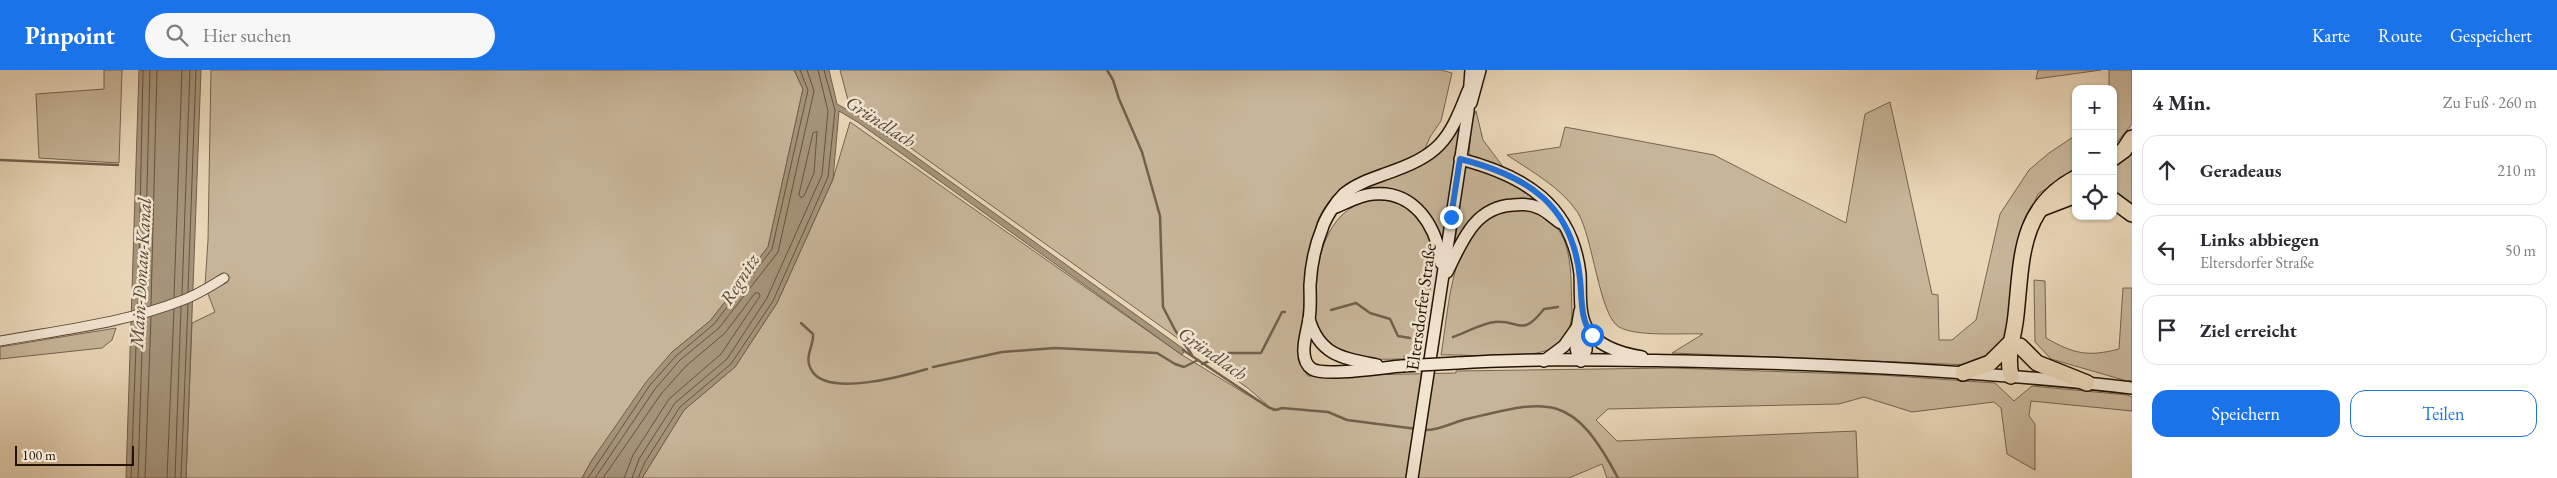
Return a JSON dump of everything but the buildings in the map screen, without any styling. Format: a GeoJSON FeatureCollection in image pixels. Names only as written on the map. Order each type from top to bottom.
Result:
{"type":"FeatureCollection","features":[{"type":"Feature","properties":{"kind":"highway"},"geometry":{"type":"LineString","coordinates":[[2117,155],[2124,150],[2132,138]]}},
{"type":"Feature","properties":{"kind":"highway"},"geometry":{"type":"LineString","coordinates":[[2013,376],[2020,362],[2015,345],[2016,318],[2025,239],[2039,209],[2054,192],[2072,181]]}},
{"type":"Feature","properties":{"kind":"highway"},"geometry":{"type":"LineString","coordinates":[[2039,209],[2072,197]]}},
{"type":"Feature","properties":{"kind":"highway"},"geometry":{"type":"LineString","coordinates":[[2117,203],[2132,214]]}},
{"type":"Feature","properties":{"kind":"highway"},"geometry":{"type":"LineString","coordinates":[[1963,373],[1990,363],[2015,345]]}},
{"type":"Feature","properties":{"kind":"highway"},"geometry":{"type":"LineString","coordinates":[[2015,345],[2036,363],[2088,383]]}},
{"type":"Feature","properties":{"kind":"main road","name":"Eltersdorfer Straße"},"geometry":{"type":"LineString","coordinates":[[1468,111],[1468,90],[1471,70]]}},
{"type":"Feature","properties":{"kind":"main road","name":"Eltersdorfer Straße"},"geometry":{"type":"LineString","coordinates":[[1412,478],[1468,111],[1480,70]]}},
{"type":"Feature","properties":{"kind":"main road"},"geometry":{"type":"LineString","coordinates":[[1468,90],[1458,116],[1444,142],[1434,152],[1416,162],[1358,185],[1344,195],[1323,226],[1318,238],[1310,282],[1309,318],[1305,350],[1307,364],[1312,369],[1325,372],[1457,363],[1662,361],[1814,365],[1963,373],[2130,388]]}},
{"type":"Feature","properties":{"kind":"main road"},"geometry":{"type":"LineString","coordinates":[[1460,159],[1495,169],[1521,182],[1544,199],[1556,211],[1566,227],[1574,243],[1578,259],[1582,328],[1577,352],[1581,361]]}},
{"type":"Feature","properties":{"kind":"main road"},"geometry":{"type":"LineString","coordinates":[[1335,208],[1372,194],[1400,197],[1413,204],[1429,222],[1437,238],[1443,280]]}},
{"type":"Feature","properties":{"kind":"main road"},"geometry":{"type":"LineString","coordinates":[[1443,280],[1463,239],[1476,220],[1489,211],[1504,205],[1520,204],[1539,208],[1566,227]]}},
{"type":"Feature","properties":{"kind":"main road"},"geometry":{"type":"LineString","coordinates":[[1309,318],[1317,340],[1326,349],[1354,360],[1386,367]]}},
{"type":"Feature","properties":{"kind":"main road"},"geometry":{"type":"LineString","coordinates":[[1544,361],[1564,346],[1582,328]]}},
{"type":"Feature","properties":{"kind":"main road"},"geometry":{"type":"LineString","coordinates":[[1582,328],[1600,342],[1612,348],[1662,361]]}},
{"type":"Feature","properties":{"kind":"street"},"geometry":{"type":"LineString","coordinates":[[0,341],[109,322],[185,300],[224,278]]}},
{"type":"Feature","properties":{"kind":"shaded area"},"geometry":{"type":"Polygon","coordinates":[[[104,70],[122,70],[119,163],[39,158],[36,94],[104,89],[104,70]]]}},
{"type":"Feature","properties":{"kind":"shaded area"},"geometry":{"type":"Polygon","coordinates":[[[211,70],[794,70],[803,89],[768,247],[710,321],[672,352],[592,460],[582,478],[186,478],[192,323],[215,312],[205,286],[208,240],[211,70]]]}},
{"type":"Feature","properties":{"kind":"shaded area"},"geometry":{"type":"Polygon","coordinates":[[[840,70],[1441,70],[1452,73],[1441,121],[1430,137],[1424,151],[1366,174],[1345,186],[1335,194],[1319,218],[1313,239],[1306,280],[1302,329],[1304,367],[1308,376],[1456,373],[1456,371],[1672,368],[1880,375],[1995,383],[2014,401],[2032,386],[2127,395],[2132,397],[2132,411],[2031,401],[2029,416],[2035,424],[2035,470],[2007,454],[2001,408],[1994,402],[1912,412],[1864,397],[1839,404],[1608,409],[1596,420],[1617,441],[1856,431],[1858,478],[1607,478],[1602,464],[1569,478],[642,478],[684,410],[735,367],[777,303],[833,179],[850,122],[1182,355],[1274,411],[1249,389],[849,104],[840,70]]]}},
{"type":"Feature","properties":{"kind":"shaded area"},"geometry":{"type":"Polygon","coordinates":[[[2038,70],[2101,70],[2036,79],[2038,70]]]}},
{"type":"Feature","properties":{"kind":"shaded area"},"geometry":{"type":"Polygon","coordinates":[[[2109,70],[2132,70],[2132,124],[2117,142],[2117,85],[2109,85],[2109,70]]]}},
{"type":"Feature","properties":{"kind":"shaded area"},"geometry":{"type":"Polygon","coordinates":[[[1890,102],[1932,294],[1938,295],[1939,340],[1952,340],[1976,320],[2000,214],[2029,170],[2049,153],[2072,138],[2072,172],[2038,194],[2019,237],[2010,326],[2001,350],[1970,365],[1672,353],[1703,334],[1648,333],[1619,327],[1612,320],[1606,308],[1588,239],[1578,213],[1555,188],[1507,155],[1560,147],[1565,127],[1714,155],[1846,223],[1865,114],[1890,102]]]}},
{"type":"Feature","properties":{"kind":"shaded area"},"geometry":{"type":"Polygon","coordinates":[[[1476,111],[1483,140],[1504,168],[1475,159],[1469,153],[1472,120],[1476,111]]]}},
{"type":"Feature","properties":{"kind":"shaded area"},"geometry":{"type":"Polygon","coordinates":[[[1462,113],[1443,241],[1427,212],[1409,197],[1385,192],[1353,193],[1415,168],[1437,154],[1453,133],[1462,113]]]}},
{"type":"Feature","properties":{"kind":"shaded area"},"geometry":{"type":"Polygon","coordinates":[[[2132,145],[2132,208],[2117,198],[2117,158],[2132,145]]]}},
{"type":"Feature","properties":{"kind":"shaded area"},"geometry":{"type":"Polygon","coordinates":[[[1465,166],[1508,178],[1538,200],[1505,200],[1485,208],[1470,221],[1454,249],[1465,166]]]}},
{"type":"Feature","properties":{"kind":"shaded area"},"geometry":{"type":"Polygon","coordinates":[[[1378,199],[1398,203],[1412,211],[1424,225],[1432,245],[1432,279],[1420,356],[1404,356],[1404,359],[1383,359],[1350,356],[1331,348],[1317,330],[1314,307],[1316,278],[1323,247],[1329,233],[1337,220],[1348,210],[1361,203],[1378,199]]]}},
{"type":"Feature","properties":{"kind":"shaded area"},"geometry":{"type":"Polygon","coordinates":[[[1507,209],[1531,210],[1548,218],[1564,240],[1568,253],[1571,282],[1572,316],[1568,331],[1559,344],[1544,351],[1531,354],[1499,356],[1441,355],[1451,291],[1463,250],[1473,233],[1488,219],[1507,209]]]}},
{"type":"Feature","properties":{"kind":"shaded area"},"geometry":{"type":"Polygon","coordinates":[[[2034,280],[2045,281],[2046,338],[2073,351],[2090,353],[2119,349],[2123,288],[2132,288],[2132,380],[2127,381],[2051,359],[2035,342],[2034,280]]]}},
{"type":"Feature","properties":{"kind":"shaded area"},"geometry":{"type":"Polygon","coordinates":[[[116,328],[112,340],[102,348],[0,359],[0,347],[116,328]]]}},
{"type":"Feature","properties":{"kind":"water","name":"Main-Donau-Kanal"},"geometry":{"type":"Polygon","coordinates":[[[139,70],[201,70],[186,478],[126,478],[139,70]]]}},
{"type":"Feature","properties":{"kind":"water"},"geometry":{"type":"Polygon","coordinates":[[[794,70],[829,70],[837,104],[862,118],[1185,350],[1182,355],[859,123],[839,111],[833,179],[777,303],[735,367],[684,410],[642,478],[582,478],[592,460],[646,382],[672,352],[710,321],[768,247],[803,89],[794,70]]]}},
{"type":"Feature","properties":{"kind":"waterway"},"geometry":{"type":"LineString","coordinates":[[1107,70],[1113,80],[1119,99],[1142,152],[1160,216],[1163,307],[1175,330],[1192,355]]}},
{"type":"Feature","properties":{"kind":"waterway"},"geometry":{"type":"LineString","coordinates":[[0,160],[118,165]]}},
{"type":"Feature","properties":{"kind":"waterway"},"geometry":{"type":"LineString","coordinates":[[1331,310],[1356,303],[1370,313],[1390,319],[1398,336],[1410,338]]}},
{"type":"Feature","properties":{"kind":"waterway"},"geometry":{"type":"LineString","coordinates":[[1453,337],[1479,326],[1495,322],[1525,325],[1536,318],[1544,309],[1558,307]]}},
{"type":"Feature","properties":{"kind":"waterway"},"geometry":{"type":"LineString","coordinates":[[1202,364],[1229,353],[1261,353],[1282,312],[1285,312]]}},
{"type":"Feature","properties":{"kind":"waterway"},"geometry":{"type":"LineString","coordinates":[[801,323],[813,334],[808,361],[812,371],[821,379],[833,383],[849,384],[885,380],[927,369]]}},
{"type":"Feature","properties":{"kind":"waterway"},"geometry":{"type":"LineString","coordinates":[[933,367],[1002,352],[1055,348],[1157,353],[1184,367],[1198,360]]}},
{"type":"Feature","properties":{"kind":"waterway","name":"Gründlach"},"geometry":{"type":"LineString","coordinates":[[1183,350],[1268,407],[1276,410],[1282,408],[1328,412],[1347,420],[1417,429]]}},
{"type":"Feature","properties":{"kind":"waterway","name":"Gründlach"},"geometry":{"type":"LineString","coordinates":[[1422,430],[1438,428],[1463,420],[1517,408],[1538,406],[1555,408],[1571,416],[1586,429],[1602,450],[1618,478]]}},
{"type":"Feature","properties":{"kind":"route"},"geometry":{"type":"LineString","coordinates":[[1451,217],[1460,159],[1508,174],[1544,199],[1556,211],[1574,243],[1578,259],[1581,305],[1587,329],[1592,335]]}},
{"type":"Feature","properties":{"kind":"water label","name":"Regnitz"},"geometry":{"type":"Point","coordinates":[739,279]}}]}
